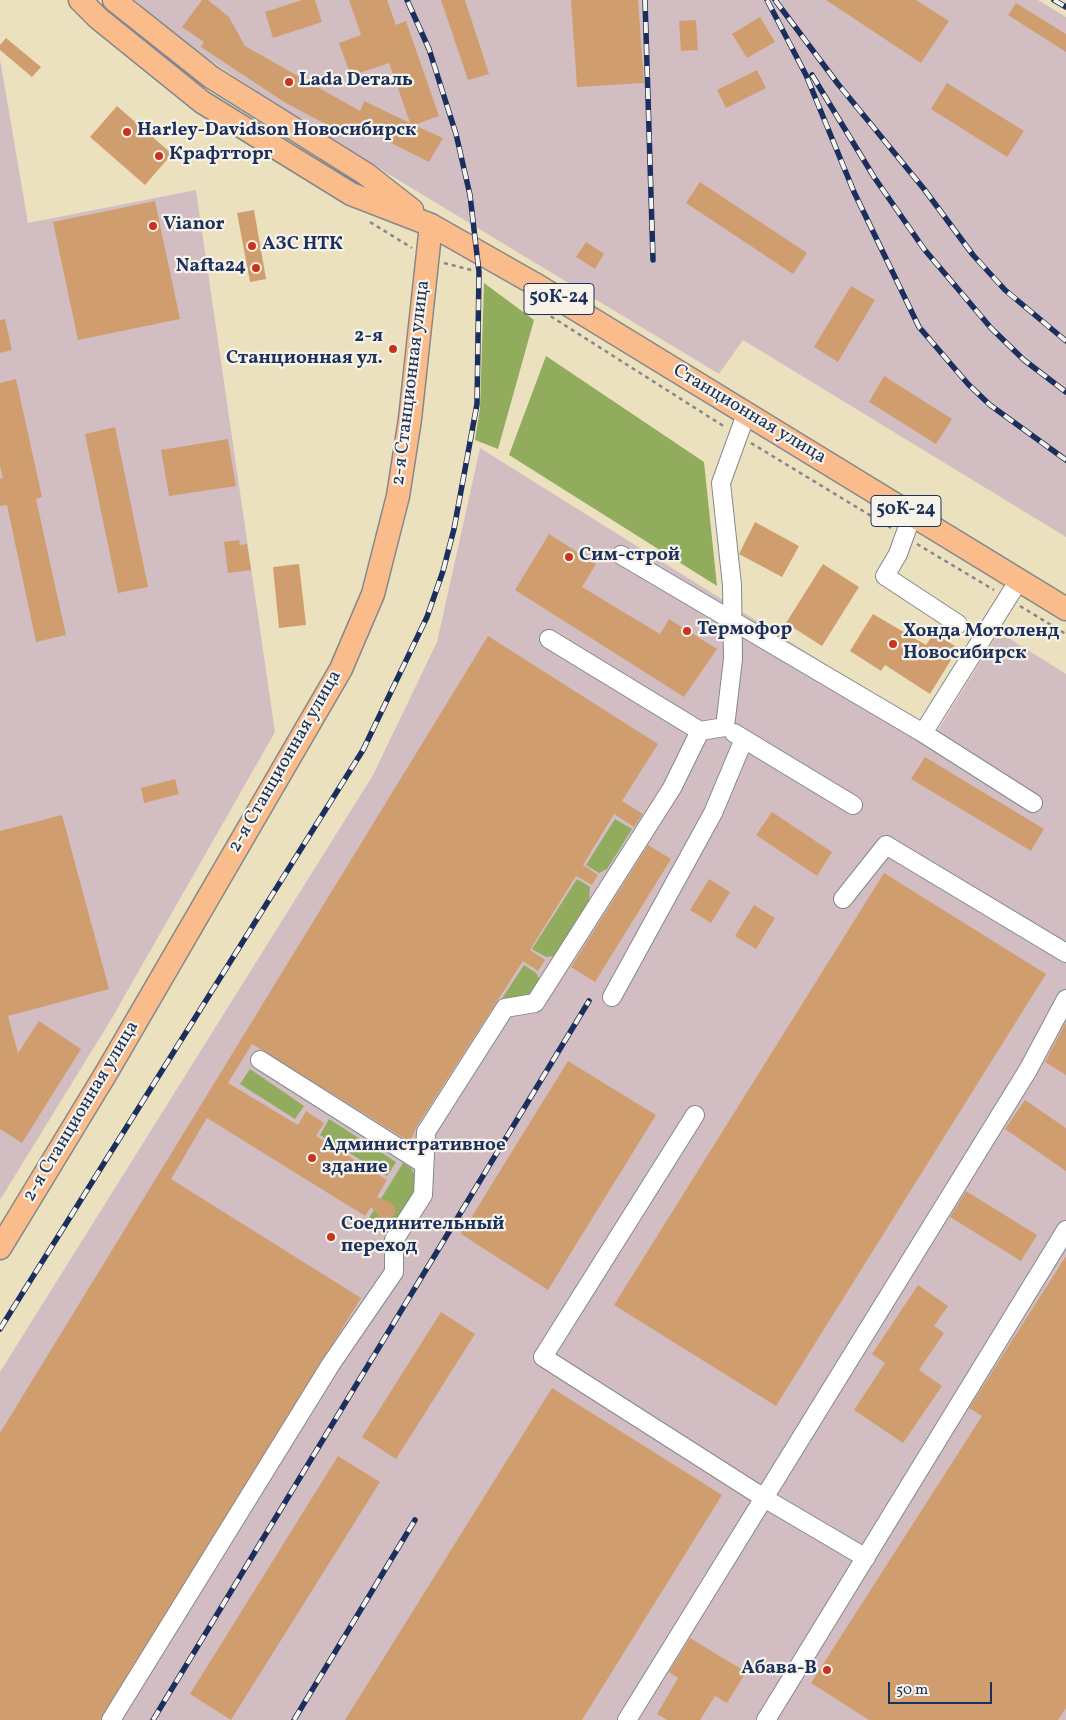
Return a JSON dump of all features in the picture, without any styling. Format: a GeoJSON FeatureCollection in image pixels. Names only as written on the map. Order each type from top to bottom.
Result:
{"type":"FeatureCollection","features":[{"type":"Feature","properties":{"kind":"main road","name":"Станционная улица"},"geometry":{"type":"LineString","coordinates":[[80,0],[98,18],[202,102],[350,194],[430,225],[533,283],[1066,609]]}},
{"type":"Feature","properties":{"kind":"main road","name":"Станционная улица"},"geometry":{"type":"LineString","coordinates":[[114,0],[211,77],[366,174],[430,225]]}},
{"type":"Feature","properties":{"kind":"main road","name":"2-я Станционная улица"},"geometry":{"type":"LineString","coordinates":[[0,1248],[108,1070],[341,669],[373,594],[398,496],[410,419],[430,225]]}},
{"type":"Feature","properties":{"kind":"lane"},"geometry":{"type":"LineString","coordinates":[[725,727],[733,659],[732,585],[721,483],[746,414]]}},
{"type":"Feature","properties":{"kind":"lane"},"geometry":{"type":"LineString","coordinates":[[912,515],[898,554],[884,576],[958,624]]}},
{"type":"Feature","properties":{"kind":"lane"},"geometry":{"type":"LineString","coordinates":[[621,555],[923,732],[1033,803]]}},
{"type":"Feature","properties":{"kind":"lane"},"geometry":{"type":"LineString","coordinates":[[923,732],[1019,580]]}},
{"type":"Feature","properties":{"kind":"lane"},"geometry":{"type":"LineString","coordinates":[[549,639],[700,730],[725,727],[853,805]]}},
{"type":"Feature","properties":{"kind":"lane"},"geometry":{"type":"LineString","coordinates":[[111,1720],[331,1364],[394,1272],[394,1240],[423,1195],[426,1132],[505,1008],[535,1003],[672,788],[700,730]]}},
{"type":"Feature","properties":{"kind":"lane"},"geometry":{"type":"LineString","coordinates":[[612,997],[713,813],[744,739]]}},
{"type":"Feature","properties":{"kind":"lane"},"geometry":{"type":"LineString","coordinates":[[843,899],[886,846],[1066,953]]}},
{"type":"Feature","properties":{"kind":"lane"},"geometry":{"type":"LineString","coordinates":[[627,1720],[1028,1070],[1066,999]]}},
{"type":"Feature","properties":{"kind":"lane"},"geometry":{"type":"LineString","coordinates":[[260,1060],[424,1164]]}},
{"type":"Feature","properties":{"kind":"lane"},"geometry":{"type":"LineString","coordinates":[[695,1115],[543,1357],[764,1498],[866,1558]]}},
{"type":"Feature","properties":{"kind":"lane"},"geometry":{"type":"LineString","coordinates":[[767,1720],[1066,1230]]}},
{"type":"Feature","properties":{"kind":"shaded area"},"geometry":{"type":"Polygon","coordinates":[[[135,0],[1038,0],[1066,17],[1066,537],[743,340],[719,374],[309,126],[174,36],[135,0]]]}},
{"type":"Feature","properties":{"kind":"shaded area"},"geometry":{"type":"Polygon","coordinates":[[[0,59],[28,223],[196,190],[275,732],[112,1018],[0,1200],[0,59]]]}},
{"type":"Feature","properties":{"kind":"shaded area"},"geometry":{"type":"Polygon","coordinates":[[[480,448],[936,733],[999,632],[1066,674],[1066,1720],[0,1720],[0,1372],[373,775],[437,642],[480,448]]]}},
{"type":"Feature","properties":{"kind":"green space"},"geometry":{"type":"Polygon","coordinates":[[[484,283],[534,320],[498,449],[475,440],[480,408],[484,283]]]}},
{"type":"Feature","properties":{"kind":"green space"},"geometry":{"type":"Polygon","coordinates":[[[546,356],[704,462],[717,586],[509,455],[546,356]]]}},
{"type":"Feature","properties":{"kind":"green space"},"geometry":{"type":"Polygon","coordinates":[[[615,819],[632,829],[607,869],[599,873],[586,865],[615,819]]]}},
{"type":"Feature","properties":{"kind":"green space"},"geometry":{"type":"Polygon","coordinates":[[[577,879],[590,887],[589,901],[555,956],[546,957],[532,949],[577,879]]]}},
{"type":"Feature","properties":{"kind":"green space"},"geometry":{"type":"Polygon","coordinates":[[[524,965],[536,973],[541,982],[531,998],[501,1000],[524,965]]]}},
{"type":"Feature","properties":{"kind":"green space"},"geometry":{"type":"Polygon","coordinates":[[[250,1069],[304,1106],[295,1119],[240,1084],[250,1069]]]}},
{"type":"Feature","properties":{"kind":"green space"},"geometry":{"type":"Polygon","coordinates":[[[329,1119],[396,1162],[387,1176],[320,1135],[329,1119]]]}},
{"type":"Feature","properties":{"kind":"green space"},"geometry":{"type":"Polygon","coordinates":[[[403,1163],[411,1168],[416,1177],[416,1188],[411,1200],[393,1223],[377,1223],[369,1218],[403,1163]]]}},
{"type":"Feature","properties":{"kind":"building"},"geometry":{"type":"Polygon","coordinates":[[[202,0],[208,0],[229,17],[245,46],[360,111],[364,101],[410,123],[389,63],[351,76],[339,43],[361,35],[349,0],[387,0],[396,25],[406,21],[439,116],[414,125],[443,138],[429,162],[355,125],[350,137],[284,102],[201,47],[204,42],[182,27],[202,0]]]}},
{"type":"Feature","properties":{"kind":"building"},"geometry":{"type":"Polygon","coordinates":[[[302,0],[315,0],[322,22],[273,38],[265,12],[302,0]]]}},
{"type":"Feature","properties":{"kind":"building"},"geometry":{"type":"Polygon","coordinates":[[[441,0],[465,0],[489,74],[468,80],[441,0]]]}},
{"type":"Feature","properties":{"kind":"building"},"geometry":{"type":"Polygon","coordinates":[[[571,0],[638,0],[644,83],[577,87],[571,0]]]}},
{"type":"Feature","properties":{"kind":"building"},"geometry":{"type":"Polygon","coordinates":[[[826,0],[916,0],[949,21],[921,63],[826,0]]]}},
{"type":"Feature","properties":{"kind":"building"},"geometry":{"type":"Polygon","coordinates":[[[1016,3],[1066,34],[1066,52],[1008,15],[1016,3]]]}},
{"type":"Feature","properties":{"kind":"building"},"geometry":{"type":"Polygon","coordinates":[[[760,17],[775,42],[747,58],[732,34],[760,17]]]}},
{"type":"Feature","properties":{"kind":"building"},"geometry":{"type":"Polygon","coordinates":[[[696,20],[698,50],[681,51],[679,21],[696,20]]]}},
{"type":"Feature","properties":{"kind":"building"},"geometry":{"type":"Polygon","coordinates":[[[6,38],[41,67],[32,77],[0,50],[0,45],[6,38]]]}},
{"type":"Feature","properties":{"kind":"building"},"geometry":{"type":"Polygon","coordinates":[[[757,70],[766,88],[726,108],[717,90],[757,70]]]}},
{"type":"Feature","properties":{"kind":"building"},"geometry":{"type":"Polygon","coordinates":[[[947,83],[1024,131],[1007,157],[931,109],[947,83]]]}},
{"type":"Feature","properties":{"kind":"building"},"geometry":{"type":"Polygon","coordinates":[[[117,106],[172,154],[145,185],[90,137],[117,106]]]}},
{"type":"Feature","properties":{"kind":"building"},"geometry":{"type":"Polygon","coordinates":[[[700,182],[807,253],[793,274],[686,203],[700,182]]]}},
{"type":"Feature","properties":{"kind":"building"},"geometry":{"type":"Polygon","coordinates":[[[155,201],[180,319],[78,340],[53,222],[155,201]]]}},
{"type":"Feature","properties":{"kind":"building","name":"АЗС НТК"},"geometry":{"type":"Polygon","coordinates":[[[254,210],[266,279],[250,282],[237,213],[254,210]]]}},
{"type":"Feature","properties":{"kind":"building"},"geometry":{"type":"Polygon","coordinates":[[[586,242],[604,254],[595,269],[576,257],[586,242]]]}},
{"type":"Feature","properties":{"kind":"building"},"geometry":{"type":"Polygon","coordinates":[[[851,286],[875,300],[838,362],[814,347],[851,286]]]}},
{"type":"Feature","properties":{"kind":"building"},"geometry":{"type":"Polygon","coordinates":[[[5,319],[12,350],[0,353],[0,320],[5,319]]]}},
{"type":"Feature","properties":{"kind":"building"},"geometry":{"type":"Polygon","coordinates":[[[884,376],[952,419],[936,444],[869,402],[884,376]]]}},
{"type":"Feature","properties":{"kind":"building"},"geometry":{"type":"Polygon","coordinates":[[[16,379],[42,497],[36,499],[66,635],[36,642],[7,505],[0,506],[0,479],[3,478],[0,466],[0,383],[16,379]]]}},
{"type":"Feature","properties":{"kind":"building"},"geometry":{"type":"Polygon","coordinates":[[[115,427],[148,587],[118,593],[85,434],[115,427]]]}},
{"type":"Feature","properties":{"kind":"building"},"geometry":{"type":"Polygon","coordinates":[[[228,439],[236,486],[169,496],[161,450],[228,439]]]}},
{"type":"Feature","properties":{"kind":"building"},"geometry":{"type":"Polygon","coordinates":[[[755,522],[799,546],[782,577],[739,554],[755,522]]]}},
{"type":"Feature","properties":{"kind":"building"},"geometry":{"type":"Polygon","coordinates":[[[549,534],[596,564],[582,587],[660,634],[669,619],[717,649],[684,697],[515,590],[549,534]]]}},
{"type":"Feature","properties":{"kind":"building"},"geometry":{"type":"Polygon","coordinates":[[[239,540],[240,545],[247,544],[251,570],[228,573],[224,542],[239,540]]]}},
{"type":"Feature","properties":{"kind":"building"},"geometry":{"type":"Polygon","coordinates":[[[299,564],[306,625],[279,628],[273,567],[299,564]]]}},
{"type":"Feature","properties":{"kind":"building"},"geometry":{"type":"Polygon","coordinates":[[[823,564],[859,587],[822,646],[786,623],[823,564]]]}},
{"type":"Feature","properties":{"kind":"building"},"geometry":{"type":"Polygon","coordinates":[[[873,614],[926,645],[934,633],[955,646],[948,658],[951,660],[930,694],[885,665],[881,671],[850,651],[873,614]]]}},
{"type":"Feature","properties":{"kind":"building"},"geometry":{"type":"Polygon","coordinates":[[[488,636],[658,744],[622,801],[643,814],[634,827],[614,814],[583,865],[598,875],[592,885],[576,876],[530,950],[545,960],[538,971],[523,961],[417,1126],[410,1142],[252,1044],[228,1083],[298,1125],[306,1111],[324,1123],[316,1136],[387,1180],[377,1197],[391,1203],[395,1207],[395,1213],[391,1218],[382,1219],[371,1207],[365,1216],[207,1118],[171,1179],[361,1298],[100,1720],[0,1720],[0,1433],[488,636]]]}},
{"type":"Feature","properties":{"kind":"building"},"geometry":{"type":"Polygon","coordinates":[[[925,757],[1044,829],[1031,851],[911,779],[925,757]]]}},
{"type":"Feature","properties":{"kind":"building"},"geometry":{"type":"Polygon","coordinates":[[[175,779],[179,794],[144,803],[141,788],[175,779]]]}},
{"type":"Feature","properties":{"kind":"building"},"geometry":{"type":"Polygon","coordinates":[[[772,812],[832,852],[817,876],[756,835],[772,812]]]}},
{"type":"Feature","properties":{"kind":"building"},"geometry":{"type":"Polygon","coordinates":[[[62,815],[109,989],[8,1016],[18,1053],[39,1021],[81,1049],[22,1143],[0,1129],[0,831],[62,815]]]}},
{"type":"Feature","properties":{"kind":"building"},"geometry":{"type":"Polygon","coordinates":[[[648,845],[671,859],[595,982],[571,967],[648,845]]]}},
{"type":"Feature","properties":{"kind":"building"},"geometry":{"type":"Polygon","coordinates":[[[884,873],[1046,974],[776,1406],[614,1305],[884,873]]]}},
{"type":"Feature","properties":{"kind":"building"},"geometry":{"type":"Polygon","coordinates":[[[709,879],[730,892],[711,923],[690,910],[709,879]]]}},
{"type":"Feature","properties":{"kind":"building"},"geometry":{"type":"Polygon","coordinates":[[[754,905],[775,918],[756,949],[735,936],[754,905]]]}},
{"type":"Feature","properties":{"kind":"building"},"geometry":{"type":"Polygon","coordinates":[[[1066,1022],[1066,1075],[1045,1062],[1066,1022]]]}},
{"type":"Feature","properties":{"kind":"building"},"geometry":{"type":"Polygon","coordinates":[[[568,1061],[656,1115],[548,1290],[461,1234],[568,1061]]]}},
{"type":"Feature","properties":{"kind":"building"},"geometry":{"type":"Polygon","coordinates":[[[1025,1100],[1066,1128],[1066,1171],[1005,1129],[1025,1100]]]}},
{"type":"Feature","properties":{"kind":"building"},"geometry":{"type":"Polygon","coordinates":[[[966,1191],[1037,1235],[1021,1261],[950,1217],[966,1191]]]}},
{"type":"Feature","properties":{"kind":"building"},"geometry":{"type":"Polygon","coordinates":[[[1066,1256],[1066,1708],[1058,1720],[869,1720],[811,1683],[982,1416],[969,1408],[1066,1256]]]}},
{"type":"Feature","properties":{"kind":"building"},"geometry":{"type":"Polygon","coordinates":[[[918,1285],[948,1306],[934,1326],[944,1333],[919,1370],[942,1386],[903,1443],[854,1410],[885,1363],[872,1354],[918,1285]]]}},
{"type":"Feature","properties":{"kind":"building"},"geometry":{"type":"Polygon","coordinates":[[[441,1312],[475,1334],[396,1459],[362,1437],[441,1312]]]}},
{"type":"Feature","properties":{"kind":"building"},"geometry":{"type":"Polygon","coordinates":[[[552,1388],[722,1495],[582,1720],[345,1720],[552,1388]]]}},
{"type":"Feature","properties":{"kind":"building"},"geometry":{"type":"Polygon","coordinates":[[[338,1456],[380,1482],[231,1720],[190,1694],[338,1456]]]}},
{"type":"Feature","properties":{"kind":"building"},"geometry":{"type":"Polygon","coordinates":[[[690,1638],[746,1672],[727,1703],[715,1696],[700,1720],[667,1720],[657,1714],[678,1678],[669,1672],[690,1638]]]}},
{"type":"Feature","properties":{"kind":"railway"},"geometry":{"type":"LineString","coordinates":[[0,1329],[363,750],[427,617],[443,571],[454,529],[477,404],[479,272],[470,195],[456,134],[429,49],[407,0]]}},
{"type":"Feature","properties":{"kind":"railway"},"geometry":{"type":"LineString","coordinates":[[645,0],[653,260]]}},
{"type":"Feature","properties":{"kind":"railway"},"geometry":{"type":"LineString","coordinates":[[767,0],[806,75],[854,192],[919,327],[968,384],[990,405],[1066,460]]}},
{"type":"Feature","properties":{"kind":"railway"},"geometry":{"type":"LineString","coordinates":[[775,0],[838,84],[924,189],[973,255],[1005,290],[1066,341]]}},
{"type":"Feature","properties":{"kind":"railway"},"geometry":{"type":"LineString","coordinates":[[1054,0],[1066,7]]}},
{"type":"Feature","properties":{"kind":"railway"},"geometry":{"type":"LineString","coordinates":[[812,75],[874,177],[924,249],[991,328],[1024,360],[1066,392]]}},
{"type":"Feature","properties":{"kind":"railway"},"geometry":{"type":"LineString","coordinates":[[153,1720],[589,1001]]}},
{"type":"Feature","properties":{"kind":"railway"},"geometry":{"type":"LineString","coordinates":[[294,1720],[415,1520]]}},
{"type":"Feature","properties":{"kind":"place","name":"Lada Dеталь"},"geometry":{"type":"Point","coordinates":[289,82]}},
{"type":"Feature","properties":{"kind":"place","name":"Harley-Davidson Новосибирск"},"geometry":{"type":"Point","coordinates":[127,132]}},
{"type":"Feature","properties":{"kind":"place","name":"Крафтторг"},"geometry":{"type":"Point","coordinates":[159,156]}},
{"type":"Feature","properties":{"kind":"place","name":"Vianor"},"geometry":{"type":"Point","coordinates":[153,226]}},
{"type":"Feature","properties":{"kind":"place","name":"АЗС НТК"},"geometry":{"type":"Point","coordinates":[252,246]}},
{"type":"Feature","properties":{"kind":"place","name":"Nafta24"},"geometry":{"type":"Point","coordinates":[256,268]}},
{"type":"Feature","properties":{"kind":"place","name":"2-я Станционная ул."},"geometry":{"type":"Point","coordinates":[393,349]}},
{"type":"Feature","properties":{"kind":"place","name":"Сим-строй"},"geometry":{"type":"Point","coordinates":[569,557]}},
{"type":"Feature","properties":{"kind":"place","name":"Термофор"},"geometry":{"type":"Point","coordinates":[687,631]}},
{"type":"Feature","properties":{"kind":"place","name":"Хонда Мотоленд Новосибирск"},"geometry":{"type":"Point","coordinates":[893,644]}},
{"type":"Feature","properties":{"kind":"place","name":"Административное здание"},"geometry":{"type":"Point","coordinates":[312,1158]}},
{"type":"Feature","properties":{"kind":"place","name":"Соединительный переход"},"geometry":{"type":"Point","coordinates":[331,1237]}},
{"type":"Feature","properties":{"kind":"place","name":"Абава-В"},"geometry":{"type":"Point","coordinates":[827,1670]}}]}
